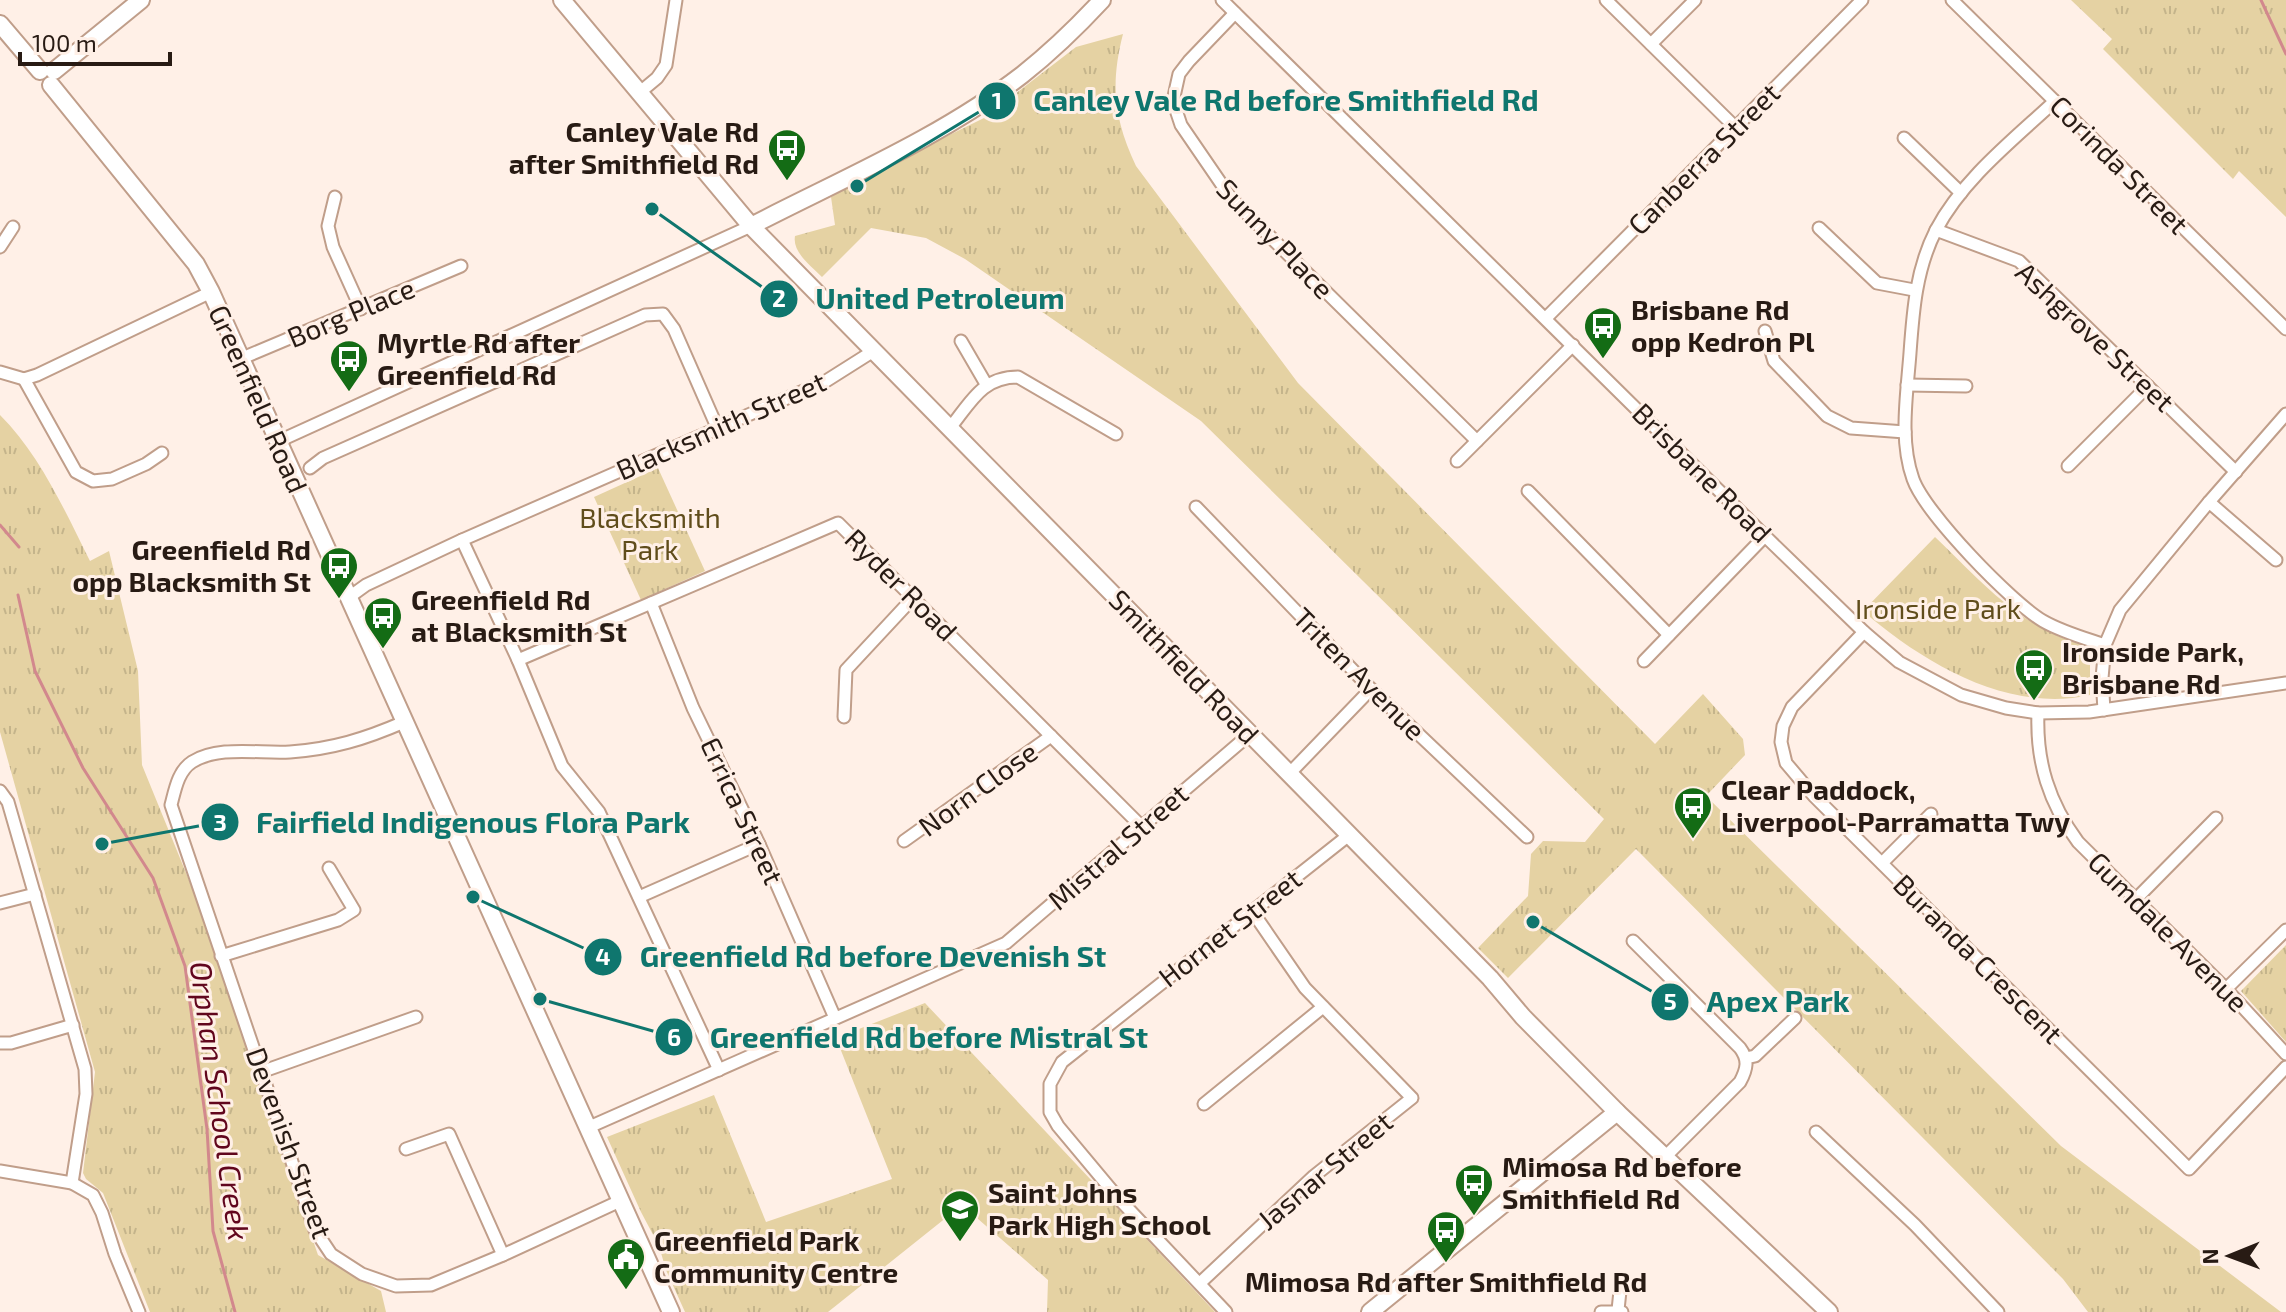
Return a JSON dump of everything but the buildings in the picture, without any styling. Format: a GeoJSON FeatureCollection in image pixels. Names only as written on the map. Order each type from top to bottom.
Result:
{"type":"FeatureCollection","features":[{"type":"Feature","properties":{"kind":"main road"},"geometry":{"type":"LineString","coordinates":[[48,76],[141,0]]}},
{"type":"Feature","properties":{"kind":"main road","name":"Smithfield Road"},"geometry":{"type":"LineString","coordinates":[[562,0],[751,226],[1617,1112],[1829,1312]]}},
{"type":"Feature","properties":{"kind":"main road"},"geometry":{"type":"LineString","coordinates":[[751,226],[900,150],[978,106],[1070,35],[1102,0]]}},
{"type":"Feature","properties":{"kind":"main road","name":"Greenfield Road"},"geometry":{"type":"LineString","coordinates":[[0,24],[48,76],[196,264],[211,292],[671,1312]]}},
{"type":"Feature","properties":{"kind":"main road"},"geometry":{"type":"LineString","coordinates":[[1370,1312],[1617,1112]]}},
{"type":"Feature","properties":{"kind":"street"},"geometry":{"type":"LineString","coordinates":[[639,93],[657,78],[666,65],[676,0]]}},
{"type":"Feature","properties":{"kind":"street","name":"Brisbane Road"},"geometry":{"type":"LineString","coordinates":[[1222,0],[1765,536],[1899,662],[1944,687],[1989,704],[2038,713],[2104,710],[2286,683]]}},
{"type":"Feature","properties":{"kind":"street"},"geometry":{"type":"LineString","coordinates":[[1606,0],[1736,128]]}},
{"type":"Feature","properties":{"kind":"street"},"geometry":{"type":"LineString","coordinates":[[1651,44],[1695,0]]}},
{"type":"Feature","properties":{"kind":"street","name":"Canberra Street"},"geometry":{"type":"LineString","coordinates":[[1546,318],[1862,0]]}},
{"type":"Feature","properties":{"kind":"street","name":"Corinda Street"},"geometry":{"type":"LineString","coordinates":[[1952,0],[2286,329]]}},
{"type":"Feature","properties":{"kind":"street","name":"Sunny Place"},"geometry":{"type":"LineString","coordinates":[[1235,13],[1179,74],[1173,101],[1181,125],[1231,198],[1477,441]]}},
{"type":"Feature","properties":{"kind":"street"},"geometry":{"type":"LineString","coordinates":[[2055,101],[1961,193],[1936,230],[1914,290],[1905,432],[1912,478],[1920,496],[1938,521],[2026,609],[2060,629],[2105,645]]}},
{"type":"Feature","properties":{"kind":"street"},"geometry":{"type":"LineString","coordinates":[[1904,138],[1961,193]]}},
{"type":"Feature","properties":{"kind":"street"},"geometry":{"type":"LineString","coordinates":[[335,197],[328,226],[333,247],[361,309]]}},
{"type":"Feature","properties":{"kind":"street"},"geometry":{"type":"LineString","coordinates":[[279,441],[751,226]]}},
{"type":"Feature","properties":{"kind":"street"},"geometry":{"type":"LineString","coordinates":[[0,247],[13,227]]}},
{"type":"Feature","properties":{"kind":"street"},"geometry":{"type":"LineString","coordinates":[[1819,228],[1877,283],[1914,290]]}},
{"type":"Feature","properties":{"kind":"street","name":"Ashgrove Street"},"geometry":{"type":"LineString","coordinates":[[1936,230],[2019,261],[2236,472]]}},
{"type":"Feature","properties":{"kind":"street","name":"Borg Place"},"geometry":{"type":"LineString","coordinates":[[240,359],[461,266]]}},
{"type":"Feature","properties":{"kind":"street"},"geometry":{"type":"LineString","coordinates":[[0,372],[24,379],[37,375],[211,292]]}},
{"type":"Feature","properties":{"kind":"street"},"geometry":{"type":"LineString","coordinates":[[310,468],[323,458],[645,315],[663,314],[674,329],[717,427]]}},
{"type":"Feature","properties":{"kind":"street"},"geometry":{"type":"LineString","coordinates":[[1765,331],[1774,361],[1827,416],[1851,428],[1905,432]]}},
{"type":"Feature","properties":{"kind":"street"},"geometry":{"type":"LineString","coordinates":[[961,341],[986,384]]}},
{"type":"Feature","properties":{"kind":"street"},"geometry":{"type":"LineString","coordinates":[[1457,461],[1573,345]]}},
{"type":"Feature","properties":{"kind":"street","name":"Blacksmith Street"},"geometry":{"type":"LineString","coordinates":[[348,598],[366,585],[462,540],[826,381],[875,350]]}},
{"type":"Feature","properties":{"kind":"street"},"geometry":{"type":"LineString","coordinates":[[950,428],[986,384],[1001,377],[1018,377],[1116,434]]}},
{"type":"Feature","properties":{"kind":"street"},"geometry":{"type":"LineString","coordinates":[[24,379],[76,472],[93,481],[112,479],[162,453]]}},
{"type":"Feature","properties":{"kind":"street"},"geometry":{"type":"LineString","coordinates":[[1907,385],[1966,386]]}},
{"type":"Feature","properties":{"kind":"street"},"geometry":{"type":"LineString","coordinates":[[2068,466],[2148,386]]}},
{"type":"Feature","properties":{"kind":"street"},"geometry":{"type":"LineString","coordinates":[[2104,710],[2102,678],[2110,628],[2130,597],[2286,414]]}},
{"type":"Feature","properties":{"kind":"street"},"geometry":{"type":"LineString","coordinates":[[1528,491],[1669,635]]}},
{"type":"Feature","properties":{"kind":"street"},"geometry":{"type":"LineString","coordinates":[[2209,502],[2276,560]]}},
{"type":"Feature","properties":{"kind":"street","name":"Triten Avenue"},"geometry":{"type":"LineString","coordinates":[[1196,507],[1371,689],[1527,837]]}},
{"type":"Feature","properties":{"kind":"street","name":"Ryder Road"},"geometry":{"type":"LineString","coordinates":[[518,660],[838,523],[1142,827]]}},
{"type":"Feature","properties":{"kind":"street"},"geometry":{"type":"LineString","coordinates":[[1644,661],[1765,536]]}},
{"type":"Feature","properties":{"kind":"street"},"geometry":{"type":"LineString","coordinates":[[462,540],[518,660],[562,766],[599,812],[719,1070]]}},
{"type":"Feature","properties":{"kind":"street"},"geometry":{"type":"LineString","coordinates":[[844,717],[846,670],[913,598]]}},
{"type":"Feature","properties":{"kind":"street","name":"Errica Street"},"geometry":{"type":"LineString","coordinates":[[651,603],[693,708],[759,844],[835,1018]]}},
{"type":"Feature","properties":{"kind":"street","name":"Buranda Crescent"},"geometry":{"type":"LineString","coordinates":[[1864,632],[1792,707],[1783,726],[1781,742],[1786,763],[1814,796],[2189,1169],[2286,1067]]}},
{"type":"Feature","properties":{"kind":"street"},"geometry":{"type":"LineString","coordinates":[[1289,774],[1371,689]]}},
{"type":"Feature","properties":{"kind":"street","name":"Gumdale Avenue"},"geometry":{"type":"LineString","coordinates":[[2038,713],[2043,774],[2051,799],[2078,842],[2226,989],[2286,1054]]}},
{"type":"Feature","properties":{"kind":"street","name":"Devenish Street"},"geometry":{"type":"LineString","coordinates":[[404,722],[363,740],[329,747],[290,752],[206,754],[189,763],[178,780],[171,805],[315,1230],[331,1254],[362,1274],[396,1286],[431,1285],[620,1201]]}},
{"type":"Feature","properties":{"kind":"street","name":"Mistral Street"},"geometry":{"type":"LineString","coordinates":[[587,1128],[1006,943],[1250,734]]}},
{"type":"Feature","properties":{"kind":"street","name":"Norn Close"},"geometry":{"type":"LineString","coordinates":[[904,841],[1051,736]]}},
{"type":"Feature","properties":{"kind":"street"},"geometry":{"type":"LineString","coordinates":[[0,791],[8,802],[83,1062],[86,1086],[72,1183]]}},
{"type":"Feature","properties":{"kind":"street"},"geometry":{"type":"LineString","coordinates":[[1882,863],[1931,814]]}},
{"type":"Feature","properties":{"kind":"street"},"geometry":{"type":"LineString","coordinates":[[2136,899],[2216,818]]}},
{"type":"Feature","properties":{"kind":"street","name":"Hornet Street"},"geometry":{"type":"LineString","coordinates":[[1226,1312],[1119,1199],[1058,1126],[1050,1112],[1050,1084],[1062,1062],[1349,835]]}},
{"type":"Feature","properties":{"kind":"street"},"geometry":{"type":"LineString","coordinates":[[639,897],[759,844]]}},
{"type":"Feature","properties":{"kind":"street"},"geometry":{"type":"LineString","coordinates":[[221,956],[338,920],[354,910],[329,868]]}},
{"type":"Feature","properties":{"kind":"street"},"geometry":{"type":"LineString","coordinates":[[0,903],[35,894]]}},
{"type":"Feature","properties":{"kind":"street","name":"Jasnar Street"},"geometry":{"type":"LineString","coordinates":[[1200,1283],[1314,1176],[1412,1098],[1305,988],[1252,911]]}},
{"type":"Feature","properties":{"kind":"street"},"geometry":{"type":"LineString","coordinates":[[2226,989],[2286,930]]}},
{"type":"Feature","properties":{"kind":"street"},"geometry":{"type":"LineString","coordinates":[[1633,941],[1740,1048],[1746,1058],[1746,1072],[1740,1082],[1666,1156]]}},
{"type":"Feature","properties":{"kind":"street"},"geometry":{"type":"LineString","coordinates":[[1204,1104],[1323,1007]]}},
{"type":"Feature","properties":{"kind":"street"},"geometry":{"type":"LineString","coordinates":[[261,1072],[416,1017]]}},
{"type":"Feature","properties":{"kind":"street"},"geometry":{"type":"LineString","coordinates":[[1746,1058],[1755,1056],[1795,1018]]}},
{"type":"Feature","properties":{"kind":"street"},"geometry":{"type":"LineString","coordinates":[[0,1043],[11,1043],[73,1025]]}},
{"type":"Feature","properties":{"kind":"street"},"geometry":{"type":"LineString","coordinates":[[1816,1132],[1915,1225],[1998,1312]]}},
{"type":"Feature","properties":{"kind":"street"},"geometry":{"type":"LineString","coordinates":[[406,1149],[449,1134],[503,1255]]}},
{"type":"Feature","properties":{"kind":"street"},"geometry":{"type":"LineString","coordinates":[[0,1171],[72,1183],[86,1189],[98,1204],[139,1312]]}},
{"type":"Feature","properties":{"kind":"street"},"geometry":{"type":"LineString","coordinates":[[1601,1312],[1620,1311],[1620,1291]]}},
{"type":"Feature","properties":{"kind":"green space"},"geometry":{"type":"Polygon","coordinates":[[[2071,0],[2286,0],[2286,217],[2239,171],[2233,179],[2103,49],[2112,39],[2071,0]]]}},
{"type":"Feature","properties":{"kind":"green space"},"geometry":{"type":"Polygon","coordinates":[[[1123,34],[1116,70],[1116,102],[1123,133],[1136,166],[1298,383],[1655,744],[1703,694],[1743,739],[1745,755],[1706,796],[2061,1146],[2281,1312],[2088,1312],[2063,1279],[1636,849],[1508,978],[1478,948],[1528,896],[1531,854],[1543,841],[1585,842],[1604,819],[1201,421],[965,259],[926,238],[871,228],[822,277],[799,253],[795,236],[835,225],[831,197],[984,118],[1076,47],[1123,34]]]}},
{"type":"Feature","properties":{"kind":"green space"},"geometry":{"type":"Polygon","coordinates":[[[0,415],[39,466],[90,561],[109,551],[138,671],[142,765],[193,890],[318,1255],[381,1291],[386,1312],[150,1312],[103,1193],[83,1173],[95,1072],[0,732],[0,415]]]}},
{"type":"Feature","properties":{"kind":"green space","name":"Blacksmith Park"},"geometry":{"type":"Polygon","coordinates":[[[658,468],[705,571],[641,600],[594,497],[658,468]]]}},
{"type":"Feature","properties":{"kind":"green space","name":"Ironside Park"},"geometry":{"type":"Polygon","coordinates":[[[1935,537],[1988,588],[2024,617],[2066,639],[2090,647],[2090,695],[2059,699],[2028,697],[1968,679],[1912,648],[1863,611],[1935,537]]]}},
{"type":"Feature","properties":{"kind":"green space"},"geometry":{"type":"Polygon","coordinates":[[[2286,945],[2286,1042],[2241,991],[2286,945]]]}},
{"type":"Feature","properties":{"kind":"green space"},"geometry":{"type":"Polygon","coordinates":[[[925,1003],[1215,1312],[1047,1312],[1048,1280],[962,1205],[828,1312],[685,1312],[659,1246],[607,1137],[714,1095],[766,1222],[892,1179],[836,1038],[925,1003]]]}},
{"type":"Feature","properties":{"kind":"waterway"},"geometry":{"type":"LineString","coordinates":[[2261,0],[2286,54]]}},
{"type":"Feature","properties":{"kind":"waterway","name":"Orphan School Creek"},"geometry":{"type":"LineString","coordinates":[[0,525],[19,547]]}},
{"type":"Feature","properties":{"kind":"waterway","name":"Orphan School Creek"},"geometry":{"type":"LineString","coordinates":[[18,595],[35,671],[83,768],[153,878],[185,966],[207,1129],[213,1231],[235,1312]]}},
{"type":"Feature","properties":{"kind":"place","name":"Canley Vale Rd after Smithfield Rd"},"geometry":{"type":"Point","coordinates":[787,182]}},
{"type":"Feature","properties":{"kind":"place","name":"Canley Vale Rd before Smithfield Rd"},"geometry":{"type":"Point","coordinates":[857,186]}},
{"type":"Feature","properties":{"kind":"place","name":"United Petroleum"},"geometry":{"type":"Point","coordinates":[652,209]}},
{"type":"Feature","properties":{"kind":"place","name":"Brisbane Rd opp Kedron Pl"},"geometry":{"type":"Point","coordinates":[1603,360]}},
{"type":"Feature","properties":{"kind":"place","name":"Myrtle Rd after Greenfield Rd"},"geometry":{"type":"Point","coordinates":[349,393]}},
{"type":"Feature","properties":{"kind":"place","name":"Greenfield Rd opp Blacksmith St"},"geometry":{"type":"Point","coordinates":[339,600]}},
{"type":"Feature","properties":{"kind":"place","name":"Greenfield Rd at Blacksmith St"},"geometry":{"type":"Point","coordinates":[383,650]}},
{"type":"Feature","properties":{"kind":"place","name":"Ironside Park, Brisbane Rd"},"geometry":{"type":"Point","coordinates":[2034,702]}},
{"type":"Feature","properties":{"kind":"place","name":"Clear Paddock, Liverpool-Parramatta Twy"},"geometry":{"type":"Point","coordinates":[1693,840]}},
{"type":"Feature","properties":{"kind":"place","name":"Fairfield Indigenous Flora Park"},"geometry":{"type":"Point","coordinates":[102,844]}},
{"type":"Feature","properties":{"kind":"place","name":"Greenfield Rd before Devenish St"},"geometry":{"type":"Point","coordinates":[473,897]}},
{"type":"Feature","properties":{"kind":"place","name":"Apex Park"},"geometry":{"type":"Point","coordinates":[1533,922]}},
{"type":"Feature","properties":{"kind":"place","name":"Greenfield Rd before Mistral St"},"geometry":{"type":"Point","coordinates":[540,999]}},
{"type":"Feature","properties":{"kind":"place","name":"Mimosa Rd before Smithfield Rd"},"geometry":{"type":"Point","coordinates":[1474,1217]}},
{"type":"Feature","properties":{"kind":"place","name":"Saint Johns Park High School"},"geometry":{"type":"Point","coordinates":[960,1243]}},
{"type":"Feature","properties":{"kind":"place","name":"Mimosa Rd after Smithfield Rd"},"geometry":{"type":"Point","coordinates":[1446,1264]}},
{"type":"Feature","properties":{"kind":"place","name":"Greenfield Park Community Centre"},"geometry":{"type":"Point","coordinates":[626,1291]}}]}
